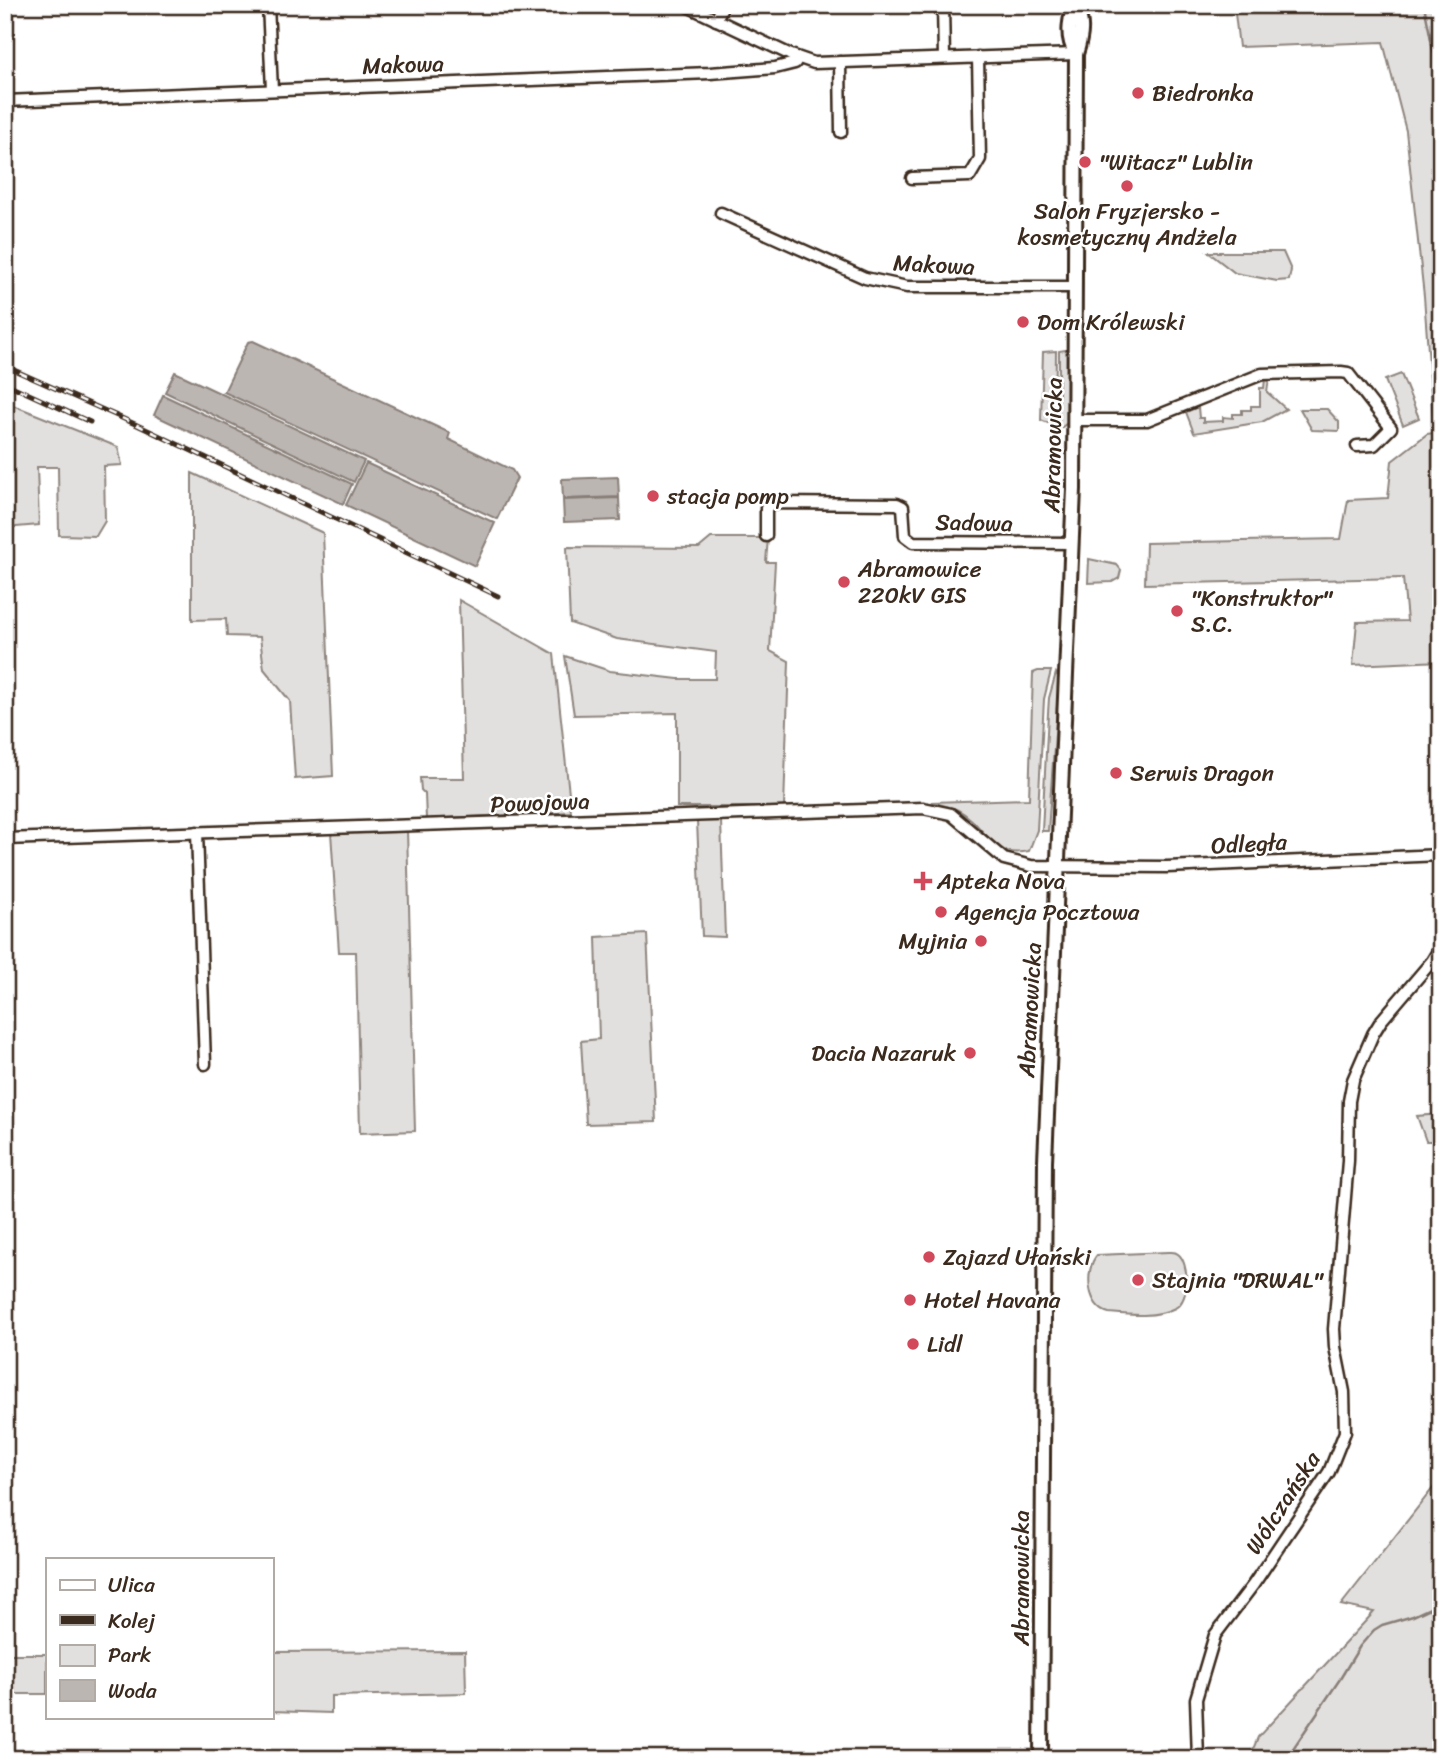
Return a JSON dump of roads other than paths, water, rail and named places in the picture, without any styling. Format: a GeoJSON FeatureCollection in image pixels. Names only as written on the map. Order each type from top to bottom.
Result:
{"type":"FeatureCollection","features":[{"type":"Feature","properties":{"kind":"main road","name":"Abramowicka"},"geometry":{"type":"LineString","coordinates":[[1041,1759],[1045,1161],[1072,543],[1076,54],[1070,44],[1069,34],[1075,5]]}},
{"type":"Feature","properties":{"kind":"street"},"geometry":{"type":"LineString","coordinates":[[268,5],[272,90]]}},
{"type":"Feature","properties":{"kind":"street"},"geometry":{"type":"LineString","coordinates":[[685,5],[798,58],[814,62],[1076,54]]}},
{"type":"Feature","properties":{"kind":"street"},"geometry":{"type":"LineString","coordinates":[[716,20],[723,5]]}},
{"type":"Feature","properties":{"kind":"street"},"geometry":{"type":"LineString","coordinates":[[943,5],[944,58]]}},
{"type":"Feature","properties":{"kind":"street"},"geometry":{"type":"LineString","coordinates":[[912,178],[970,176],[980,159],[978,57]]}},
{"type":"Feature","properties":{"kind":"street","name":"Makowa"},"geometry":{"type":"LineString","coordinates":[[5,101],[710,73],[783,67],[795,63],[798,58]]}},
{"type":"Feature","properties":{"kind":"street"},"geometry":{"type":"LineString","coordinates":[[840,62],[841,132]]}},
{"type":"Feature","properties":{"kind":"street","name":"Makowa"},"geometry":{"type":"LineString","coordinates":[[721,213],[843,269],[907,287],[1075,287]]}},
{"type":"Feature","properties":{"kind":"street"},"geometry":{"type":"LineString","coordinates":[[1074,420],[1147,420],[1262,374],[1348,373],[1391,428],[1374,445],[1357,446]]}},
{"type":"Feature","properties":{"kind":"street","name":"Sadowa"},"geometry":{"type":"LineString","coordinates":[[766,536],[766,508],[773,503],[897,504],[902,507],[904,513],[905,536],[913,542],[1072,543]]}},
{"type":"Feature","properties":{"kind":"street","name":"Powojowa"},"geometry":{"type":"LineString","coordinates":[[5,839],[928,808],[955,817],[1004,859],[1024,865],[1058,868]]}},
{"type":"Feature","properties":{"kind":"street"},"geometry":{"type":"LineString","coordinates":[[197,832],[205,1064]]}},
{"type":"Feature","properties":{"kind":"street","name":"Odległa"},"geometry":{"type":"LineString","coordinates":[[1058,868],[1167,867],[1441,855]]}},
{"type":"Feature","properties":{"kind":"street","name":"Wólczańska"},"geometry":{"type":"LineString","coordinates":[[1198,1759],[1196,1699],[1215,1635],[1324,1480],[1345,1432],[1344,1392],[1334,1329],[1348,1161],[1349,1101],[1353,1080],[1381,1021],[1432,961],[1441,946]]}},
{"type":"Feature","properties":{"kind":"water"},"geometry":{"type":"Polygon","coordinates":[[[253,341],[450,433],[448,439],[512,470],[517,478],[497,519],[224,392],[248,342],[253,341]]]}},
{"type":"Feature","properties":{"kind":"water"},"geometry":{"type":"Polygon","coordinates":[[[175,372],[364,461],[354,482],[165,392],[175,372]]]}},
{"type":"Feature","properties":{"kind":"water"},"geometry":{"type":"Polygon","coordinates":[[[163,395],[352,484],[343,504],[154,415],[163,395]]]}},
{"type":"Feature","properties":{"kind":"water"},"geometry":{"type":"Polygon","coordinates":[[[366,463],[495,523],[475,566],[346,505],[366,463]]]}},
{"type":"Feature","properties":{"kind":"water"},"geometry":{"type":"Polygon","coordinates":[[[618,477],[619,497],[563,499],[562,479],[618,477]]]}},
{"type":"Feature","properties":{"kind":"water"},"geometry":{"type":"Polygon","coordinates":[[[619,498],[620,520],[564,522],[563,500],[619,498]]]}},
{"type":"Feature","properties":{"kind":"waterway"},"geometry":{"type":"LineString","coordinates":[[1424,5],[1441,89]]}},
{"type":"Feature","properties":{"kind":"waterway"},"geometry":{"type":"LineString","coordinates":[[1286,1759],[1360,1646],[1374,1630],[1441,1603]]}},
{"type":"Feature","properties":{"kind":"railway"},"geometry":{"type":"LineString","coordinates":[[5,366],[135,424],[498,596]]}},
{"type":"Feature","properties":{"kind":"railway"},"geometry":{"type":"LineString","coordinates":[[5,383],[90,422]]}},
{"type":"Feature","properties":{"kind":"place","name":"Biedronka"},"geometry":{"type":"Point","coordinates":[1138,93]}},
{"type":"Feature","properties":{"kind":"place","name":"\"Witacz\" Lublin"},"geometry":{"type":"Point","coordinates":[1085,162]}},
{"type":"Feature","properties":{"kind":"place","name":"Salon Fryzjersko - kosmetyczny Andżela"},"geometry":{"type":"Point","coordinates":[1127,186]}},
{"type":"Feature","properties":{"kind":"place","name":"Dom Królewski"},"geometry":{"type":"Point","coordinates":[1023,322]}},
{"type":"Feature","properties":{"kind":"place","name":"stacja pomp"},"geometry":{"type":"Point","coordinates":[653,496]}},
{"type":"Feature","properties":{"kind":"place","name":"Abramowice 220kV GIS"},"geometry":{"type":"Point","coordinates":[844,582]}},
{"type":"Feature","properties":{"kind":"place","name":"\"Konstruktor\" S.C."},"geometry":{"type":"Point","coordinates":[1177,611]}},
{"type":"Feature","properties":{"kind":"place","name":"Serwis Dragon"},"geometry":{"type":"Point","coordinates":[1116,773]}},
{"type":"Feature","properties":{"kind":"place","name":"Apteka Nova"},"geometry":{"type":"Point","coordinates":[923,881]}},
{"type":"Feature","properties":{"kind":"place","name":"Agencja Pocztowa"},"geometry":{"type":"Point","coordinates":[941,912]}},
{"type":"Feature","properties":{"kind":"place","name":"Myjnia"},"geometry":{"type":"Point","coordinates":[981,941]}},
{"type":"Feature","properties":{"kind":"place","name":"Dacia Nazaruk"},"geometry":{"type":"Point","coordinates":[970,1053]}},
{"type":"Feature","properties":{"kind":"place","name":"Zajazd Ułański"},"geometry":{"type":"Point","coordinates":[929,1257]}},
{"type":"Feature","properties":{"kind":"place","name":"Stajnia \"DRWAL\""},"geometry":{"type":"Point","coordinates":[1138,1280]}},
{"type":"Feature","properties":{"kind":"place","name":"Hotel Havana"},"geometry":{"type":"Point","coordinates":[910,1300]}},
{"type":"Feature","properties":{"kind":"place","name":"Lidl"},"geometry":{"type":"Point","coordinates":[913,1344]}}]}
